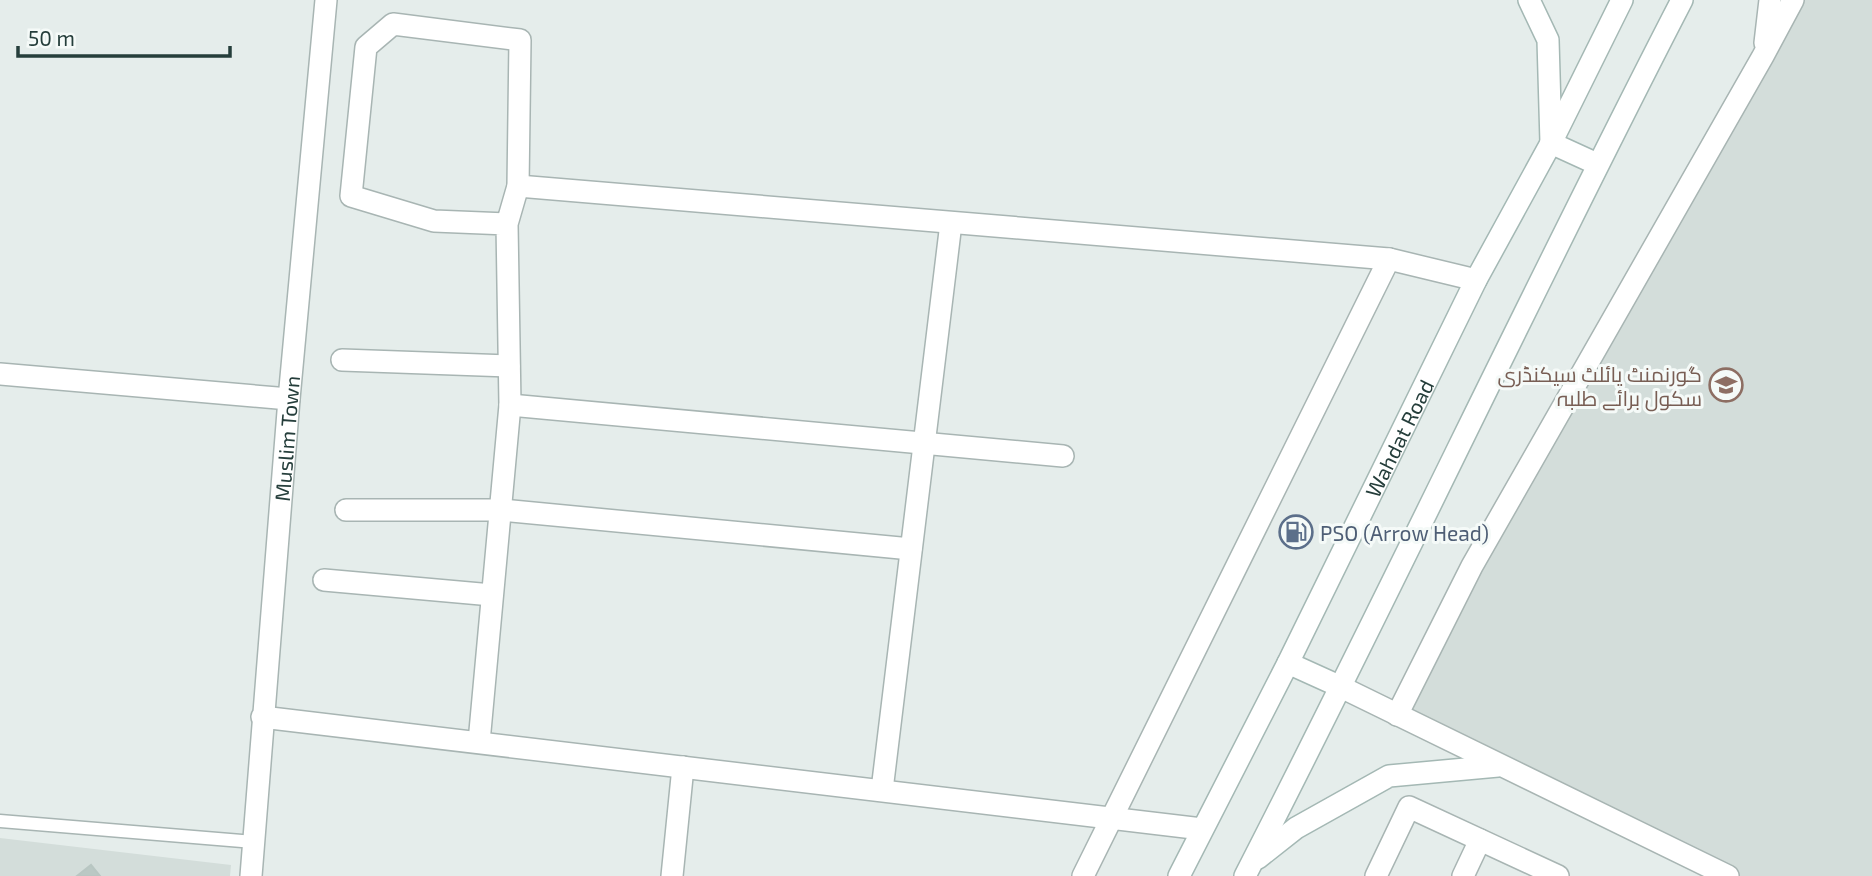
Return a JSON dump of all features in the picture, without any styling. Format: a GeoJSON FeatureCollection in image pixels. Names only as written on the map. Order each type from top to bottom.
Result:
{"type":"FeatureCollection","features":[{"type":"Feature","properties":{"kind":"street","name":"Muslim Town"},"geometry":{"type":"LineString","coordinates":[[251,876],[289,399],[326,0]]}},
{"type":"Feature","properties":{"kind":"street"},"geometry":{"type":"LineString","coordinates":[[1529,0],[1548,40],[1551,143],[1597,164]]}},
{"type":"Feature","properties":{"kind":"street","name":"Wahdat Road"},"geometry":{"type":"LineString","coordinates":[[1178,876],[1287,663],[1476,280],[1551,143],[1622,0]]}},
{"type":"Feature","properties":{"kind":"street"},"geometry":{"type":"LineString","coordinates":[[1248,870],[1341,687],[1597,164],[1682,0]]}},
{"type":"Feature","properties":{"kind":"street"},"geometry":{"type":"LineString","coordinates":[[1763,56],[1770,0]]}},
{"type":"Feature","properties":{"kind":"street"},"geometry":{"type":"LineString","coordinates":[[1397,715],[1472,566],[1793,0]]}},
{"type":"Feature","properties":{"kind":"street"},"geometry":{"type":"LineString","coordinates":[[479,742],[510,405],[507,225],[518,186],[520,40],[393,24],[366,47],[351,196],[434,221],[507,225]]}},
{"type":"Feature","properties":{"kind":"street"},"geometry":{"type":"LineString","coordinates":[[518,186],[1389,259],[1476,280]]}},
{"type":"Feature","properties":{"kind":"street"},"geometry":{"type":"LineString","coordinates":[[882,790],[951,223]]}},
{"type":"Feature","properties":{"kind":"street"},"geometry":{"type":"LineString","coordinates":[[1083,876],[1389,259]]}},
{"type":"Feature","properties":{"kind":"street"},"geometry":{"type":"LineString","coordinates":[[342,360],[509,366]]}},
{"type":"Feature","properties":{"kind":"street"},"geometry":{"type":"LineString","coordinates":[[0,373],[289,399]]}},
{"type":"Feature","properties":{"kind":"street"},"geometry":{"type":"LineString","coordinates":[[510,405],[1063,456]]}},
{"type":"Feature","properties":{"kind":"street"},"geometry":{"type":"LineString","coordinates":[[346,510],[500,510],[911,549]]}},
{"type":"Feature","properties":{"kind":"street"},"geometry":{"type":"LineString","coordinates":[[324,580],[492,595]]}},
{"type":"Feature","properties":{"kind":"street"},"geometry":{"type":"LineString","coordinates":[[1287,663],[1728,876]]}},
{"type":"Feature","properties":{"kind":"street"},"geometry":{"type":"LineString","coordinates":[[262,717],[1202,829]]}},
{"type":"Feature","properties":{"kind":"street"},"geometry":{"type":"LineString","coordinates":[[673,876],[683,766]]}},
{"type":"Feature","properties":{"kind":"street"},"geometry":{"type":"LineString","coordinates":[[1248,870],[1296,828],[1389,776],[1498,766]]}},
{"type":"Feature","properties":{"kind":"street"},"geometry":{"type":"LineString","coordinates":[[1376,876],[1409,807],[1558,876]]}},
{"type":"Feature","properties":{"kind":"street"},"geometry":{"type":"LineString","coordinates":[[1462,876],[1480,840]]}},
{"type":"Feature","properties":{"kind":"lane"},"geometry":{"type":"LineString","coordinates":[[0,821],[254,842]]}},
{"type":"Feature","properties":{"kind":"shaded area","name":"گورنمنٹ پائلٹ سیکنڈری سکول برائے طلبہ"},"geometry":{"type":"Polygon","coordinates":[[[1797,0],[1872,0],[1872,876],[1718,876],[1397,715],[1797,0]]]}},
{"type":"Feature","properties":{"kind":"shaded area"},"geometry":{"type":"Polygon","coordinates":[[[0,838],[231,865],[230,876],[0,876],[0,838]]]}},
{"type":"Feature","properties":{"kind":"building"},"geometry":{"type":"Polygon","coordinates":[[[91,865],[100,876],[77,876],[91,865]]]}},
{"type":"Feature","properties":{"kind":"place","name":"گورنمنٹ پائلٹ سیکنڈری سکول برائے طلبہ"},"geometry":{"type":"Point","coordinates":[1726,385]}},
{"type":"Feature","properties":{"kind":"place","name":"PSO (Arrow Head)"},"geometry":{"type":"Point","coordinates":[1296,532]}}]}
